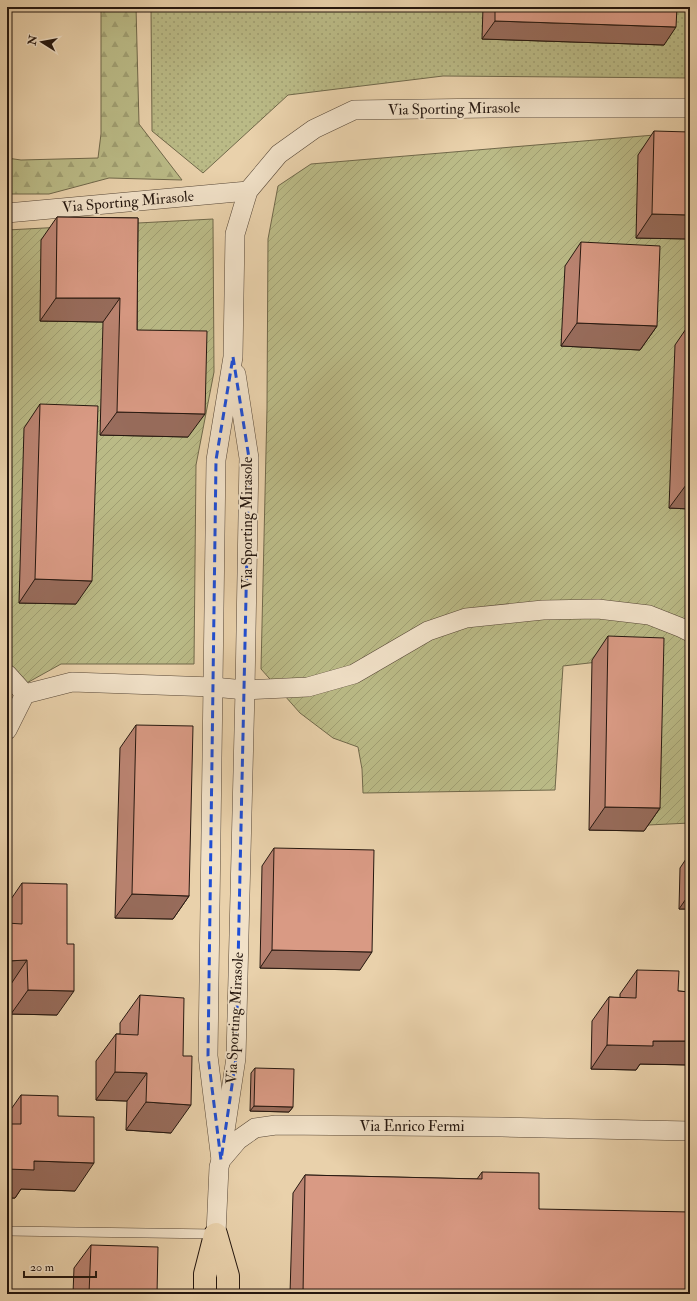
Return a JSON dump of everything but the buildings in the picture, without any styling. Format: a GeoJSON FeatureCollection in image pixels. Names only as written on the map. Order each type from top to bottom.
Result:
{"type":"FeatureCollection","features":[{"type":"Feature","properties":{"kind":"main road"},"geometry":{"type":"LineString","coordinates":[[205,1294],[205,1274],[216,1234]]}},
{"type":"Feature","properties":{"kind":"main road"},"geometry":{"type":"LineString","coordinates":[[216,1234],[228,1276],[228,1294]]}},
{"type":"Feature","properties":{"kind":"street","name":"Via Sporting Mirasole"},"geometry":{"type":"LineString","coordinates":[[221,1160],[208,1056],[216,460],[233,357],[235,234],[248,191],[279,154],[314,129],[354,110],[690,108]]}},
{"type":"Feature","properties":{"kind":"street","name":"Via Sporting Mirasole"},"geometry":{"type":"LineString","coordinates":[[7,213],[248,191]]}},
{"type":"Feature","properties":{"kind":"street","name":"Via Sporting Mirasole"},"geometry":{"type":"LineString","coordinates":[[221,1160],[236,1058],[249,458],[233,357]]}},
{"type":"Feature","properties":{"kind":"street"},"geometry":{"type":"LineString","coordinates":[[7,730],[25,694],[72,682],[213,687],[245,690],[308,687],[354,674],[428,631],[466,618],[543,610],[598,609],[649,615],[690,632]]}},
{"type":"Feature","properties":{"kind":"street"},"geometry":{"type":"LineString","coordinates":[[7,674],[25,694]]}},
{"type":"Feature","properties":{"kind":"street","name":"Via Enrico Fermi"},"geometry":{"type":"LineString","coordinates":[[221,1160],[238,1140],[254,1128],[276,1125],[502,1127],[690,1131]]}},
{"type":"Feature","properties":{"kind":"street"},"geometry":{"type":"LineString","coordinates":[[216,1234],[219,1167],[221,1160]]}},
{"type":"Feature","properties":{"kind":"lane"},"geometry":{"type":"LineString","coordinates":[[7,1231],[216,1234]]}},
{"type":"Feature","properties":{"kind":"highlighted area"},"geometry":{"type":"Polygon","coordinates":[[[233,357],[249,458],[236,1058],[221,1160],[208,1056],[216,460],[233,357]]]}},
{"type":"Feature","properties":{"kind":"green space"},"geometry":{"type":"Polygon","coordinates":[[[101,7],[136,7],[139,124],[182,180],[109,178],[49,194],[7,194],[7,158],[21,160],[98,158],[101,134],[101,7]]]}},
{"type":"Feature","properties":{"kind":"green space"},"geometry":{"type":"Polygon","coordinates":[[[151,7],[690,7],[690,78],[443,76],[288,95],[203,173],[152,131],[151,7]]]}},
{"type":"Feature","properties":{"kind":"green space"},"geometry":{"type":"Polygon","coordinates":[[[690,132],[690,823],[648,825],[650,656],[563,666],[555,790],[363,793],[362,769],[358,747],[333,738],[300,713],[261,669],[267,408],[268,239],[278,186],[311,164],[690,132]]]}},
{"type":"Feature","properties":{"kind":"green space"},"geometry":{"type":"Polygon","coordinates":[[[213,219],[214,372],[196,465],[194,664],[61,664],[7,694],[7,230],[213,219]]]}}]}
